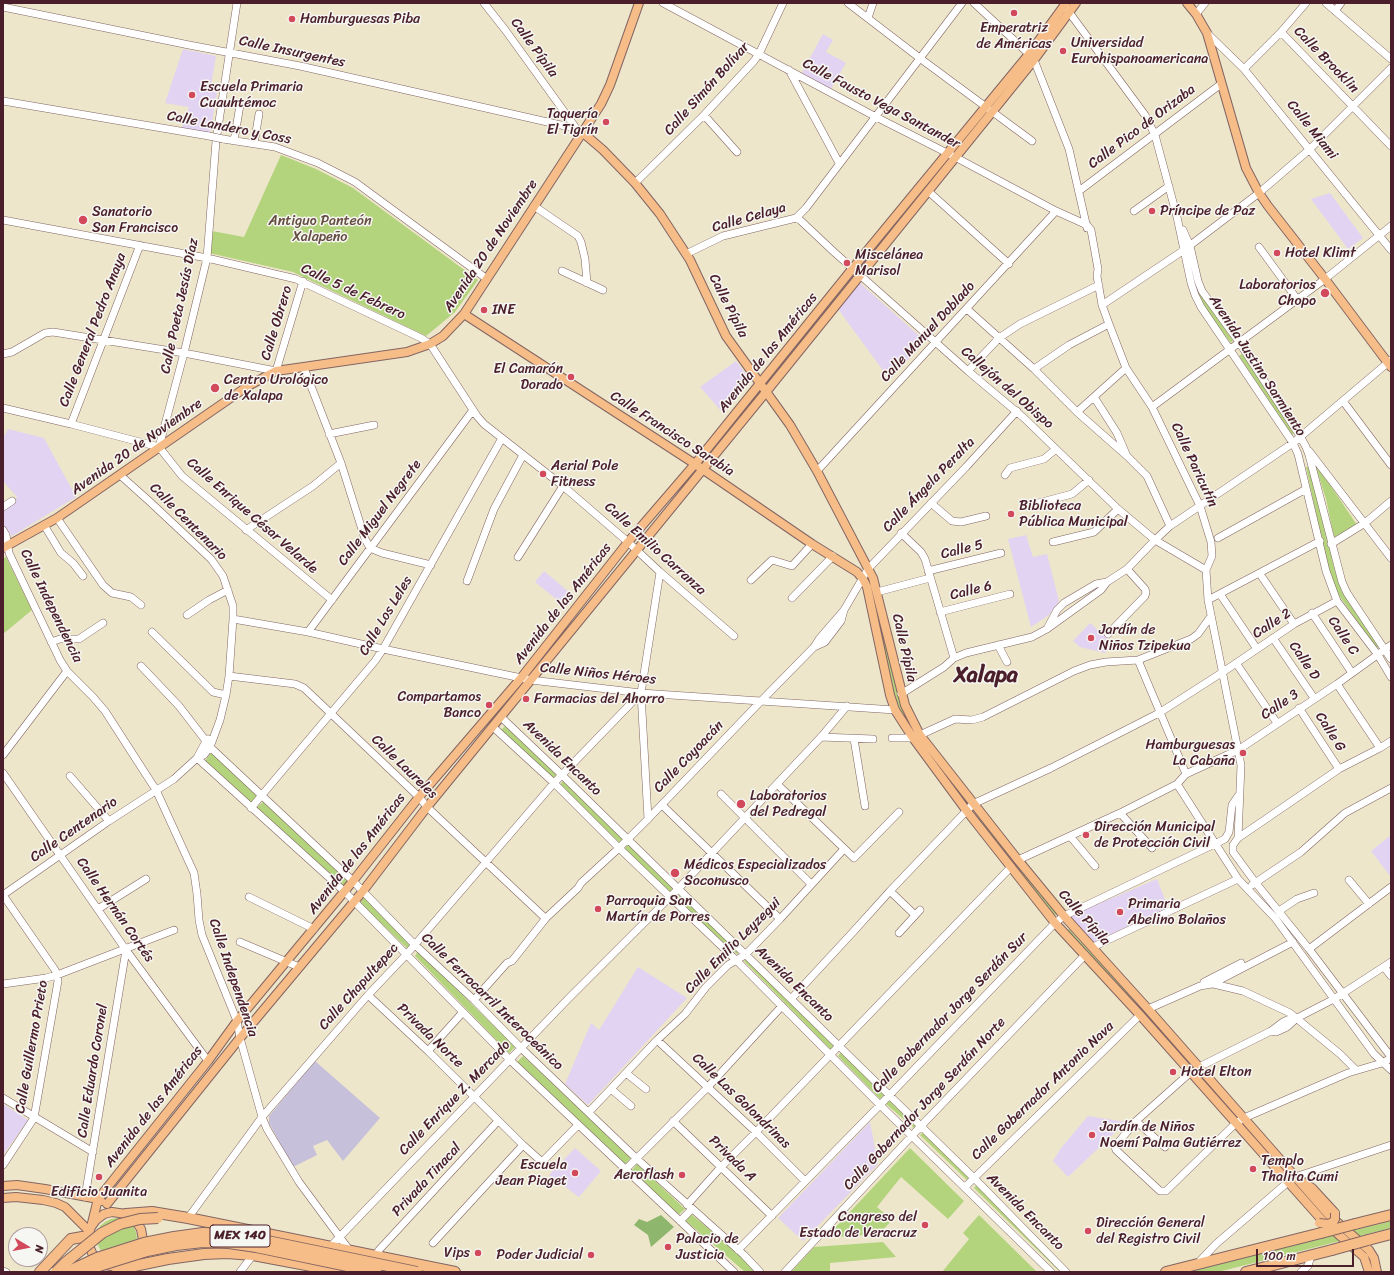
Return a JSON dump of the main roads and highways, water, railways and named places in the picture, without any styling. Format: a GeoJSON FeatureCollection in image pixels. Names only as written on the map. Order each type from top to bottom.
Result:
{"type":"FeatureCollection","features":[{"type":"Feature","properties":{"kind":"highway","name":"MEX 140"},"geometry":{"type":"LineString","coordinates":[[123,1213],[152,1212],[188,1218],[254,1230],[436,1270],[455,1272]]}},
{"type":"Feature","properties":{"kind":"highway"},"geometry":{"type":"LineString","coordinates":[[1166,1272],[1391,1215]]}},
{"type":"Feature","properties":{"kind":"highway"},"geometry":{"type":"LineString","coordinates":[[56,1272],[102,1233],[120,1224],[140,1219],[158,1218],[228,1229],[254,1230]]}},
{"type":"Feature","properties":{"kind":"highway","name":"MEX 140"},"geometry":{"type":"LineString","coordinates":[[40,1272],[50,1267],[71,1239],[89,1231]]}},
{"type":"Feature","properties":{"kind":"highway","name":"MEX 140"},"geometry":{"type":"LineString","coordinates":[[67,1272],[97,1258],[144,1243],[174,1237],[204,1234],[230,1234],[258,1238],[417,1272]]}},
{"type":"Feature","properties":{"kind":"highway"},"geometry":{"type":"LineString","coordinates":[[1246,1272],[1332,1250],[1369,1245],[1391,1234]]}},
{"type":"Feature","properties":{"kind":"highway","name":"MEX 140"},"geometry":{"type":"LineString","coordinates":[[86,1272],[98,1266],[147,1251],[176,1245],[204,1242],[228,1243],[256,1247],[375,1272]]}},
{"type":"Feature","properties":{"kind":"highway","name":"MEX 140"},"geometry":{"type":"LineString","coordinates":[[117,1272],[135,1269],[168,1258],[227,1253],[253,1255],[315,1270],[343,1272]]}},
{"type":"Feature","properties":{"kind":"main road","name":"Avenida 20 de Noviembre"},"geometry":{"type":"LineString","coordinates":[[5,546],[57,518],[248,386],[276,371],[407,352],[430,344],[443,336],[464,314],[601,104],[610,85],[639,3]]}},
{"type":"Feature","properties":{"kind":"main road","name":"Avenida de las Américas"},"geometry":{"type":"LineString","coordinates":[[89,1231],[98,1198],[208,1061],[237,1021],[353,881],[419,797],[521,678],[628,542],[695,464],[853,268],[989,109],[1031,57],[1065,6],[1076,3]]}},
{"type":"Feature","properties":{"kind":"main road"},"geometry":{"type":"LineString","coordinates":[[1187,3],[1196,14],[1207,33],[1246,168],[1259,193],[1390,363]]}},
{"type":"Feature","properties":{"kind":"main road","name":"Calle Pípila"},"geometry":{"type":"LineString","coordinates":[[582,132],[603,150],[635,183],[660,214],[686,254],[726,336],[790,425],[818,471],[873,578],[904,706],[917,737],[966,810],[1055,923],[1140,1015],[1236,1123],[1328,1214],[1369,1245]]}},
{"type":"Feature","properties":{"kind":"main road","name":"Avenida de las Américas"},"geometry":{"type":"LineString","coordinates":[[107,1204],[240,1038],[363,891],[427,806],[766,392],[928,191],[951,155]]}},
{"type":"Feature","properties":{"kind":"main road","name":"Calle Francisco Sarabia"},"geometry":{"type":"LineString","coordinates":[[464,314],[695,464],[812,544],[857,572],[863,579]]}},
{"type":"Feature","properties":{"kind":"main road","name":"Calle Pípila"},"geometry":{"type":"LineString","coordinates":[[863,579],[867,587],[890,695],[895,710],[1064,916],[1244,1118],[1321,1220],[1359,1253],[1366,1262],[1369,1272]]}},
{"type":"Feature","properties":{"kind":"main road"},"geometry":{"type":"LineString","coordinates":[[1292,1180],[1312,1188],[1335,1213],[1334,1222],[1329,1224],[1320,1223],[1293,1193],[1292,1180]]}},
{"type":"Feature","properties":{"kind":"main road"},"geometry":{"type":"LineString","coordinates":[[3,1186],[17,1185],[98,1198],[135,1220],[141,1229],[143,1240],[135,1269]]}},
{"type":"Feature","properties":{"kind":"main road"},"geometry":{"type":"LineString","coordinates":[[3,1198],[16,1197],[56,1203],[65,1207],[89,1231]]}},
{"type":"Feature","properties":{"kind":"main road","name":"MEX 140"},"geometry":{"type":"LineString","coordinates":[[123,1213],[112,1212],[104,1214],[96,1220],[89,1231],[89,1245],[92,1253],[101,1262],[113,1267],[135,1269]]}},
{"type":"Feature","properties":{"kind":"main road"},"geometry":{"type":"LineString","coordinates":[[1369,1245],[1377,1272]]}},
{"type":"Feature","properties":{"kind":"main road"},"geometry":{"type":"LineString","coordinates":[[375,1257],[375,1272]]}},
{"type":"Feature","properties":{"kind":"main road"},"geometry":{"type":"LineString","coordinates":[[385,1258],[385,1272]]}},
{"type":"Feature","properties":{"kind":"place","name":"Emperatriz de Américas"},"geometry":{"type":"Point","coordinates":[1014,13]}},
{"type":"Feature","properties":{"kind":"place","name":"Hamburguesas Piba"},"geometry":{"type":"Point","coordinates":[292,19]}},
{"type":"Feature","properties":{"kind":"place","name":"Universidad Eurohispanoamericana"},"geometry":{"type":"Point","coordinates":[1063,51]}},
{"type":"Feature","properties":{"kind":"place","name":"Escuela Primaria Cuauhtémoc"},"geometry":{"type":"Point","coordinates":[192,95]}},
{"type":"Feature","properties":{"kind":"place","name":"Taquería El Tigrín"},"geometry":{"type":"Point","coordinates":[606,122]}},
{"type":"Feature","properties":{"kind":"place","name":"Príncipe de Paz"},"geometry":{"type":"Point","coordinates":[1152,211]}},
{"type":"Feature","properties":{"kind":"place","name":"Sanatorio San Francisco"},"geometry":{"type":"Point","coordinates":[83,220]}},
{"type":"Feature","properties":{"kind":"place","name":"Hotel Klimt"},"geometry":{"type":"Point","coordinates":[1277,253]}},
{"type":"Feature","properties":{"kind":"place","name":"Miscelánea Marisol"},"geometry":{"type":"Point","coordinates":[847,263]}},
{"type":"Feature","properties":{"kind":"place","name":"Laboratorios Chopo"},"geometry":{"type":"Point","coordinates":[1325,293]}},
{"type":"Feature","properties":{"kind":"place","name":"INE"},"geometry":{"type":"Point","coordinates":[484,310]}},
{"type":"Feature","properties":{"kind":"place","name":"El Camarón Dorado"},"geometry":{"type":"Point","coordinates":[571,377]}},
{"type":"Feature","properties":{"kind":"place","name":"Centro Urológico de Xalapa"},"geometry":{"type":"Point","coordinates":[215,388]}},
{"type":"Feature","properties":{"kind":"place","name":"Aerial Pole Fitness"},"geometry":{"type":"Point","coordinates":[543,474]}},
{"type":"Feature","properties":{"kind":"place","name":"Biblioteca Pública Municipal"},"geometry":{"type":"Point","coordinates":[1011,514]}},
{"type":"Feature","properties":{"kind":"place","name":"Jardín de Niños Tzipekua"},"geometry":{"type":"Point","coordinates":[1091,638]}},
{"type":"Feature","properties":{"kind":"place","name":"Farmacias del Ahorro"},"geometry":{"type":"Point","coordinates":[526,699]}},
{"type":"Feature","properties":{"kind":"place","name":"Compartamos Banco"},"geometry":{"type":"Point","coordinates":[489,705]}},
{"type":"Feature","properties":{"kind":"place","name":"Hamburguesas La Cabaña"},"geometry":{"type":"Point","coordinates":[1243,753]}},
{"type":"Feature","properties":{"kind":"place","name":"Laboratorios del Pedregal"},"geometry":{"type":"Point","coordinates":[741,804]}},
{"type":"Feature","properties":{"kind":"place","name":"Dirección Municipal de Protección Civil"},"geometry":{"type":"Point","coordinates":[1086,835]}},
{"type":"Feature","properties":{"kind":"place","name":"Médicos Especializados Soconusco"},"geometry":{"type":"Point","coordinates":[675,873]}},
{"type":"Feature","properties":{"kind":"place","name":"Parroquia San Martín de Porres"},"geometry":{"type":"Point","coordinates":[598,909]}},
{"type":"Feature","properties":{"kind":"place","name":"Primaria Abelino Bolaños"},"geometry":{"type":"Point","coordinates":[1120,912]}},
{"type":"Feature","properties":{"kind":"place","name":"Hotel Elton"},"geometry":{"type":"Point","coordinates":[1173,1072]}},
{"type":"Feature","properties":{"kind":"place","name":"Jardín de Niños Noemí Palma Gutiérrez"},"geometry":{"type":"Point","coordinates":[1092,1135]}},
{"type":"Feature","properties":{"kind":"place","name":"Templo Thalita Cumi"},"geometry":{"type":"Point","coordinates":[1253,1169]}},
{"type":"Feature","properties":{"kind":"place","name":"Escuela Jean Piaget"},"geometry":{"type":"Point","coordinates":[575,1173]}},
{"type":"Feature","properties":{"kind":"place","name":"Aeroflash"},"geometry":{"type":"Point","coordinates":[682,1175]}},
{"type":"Feature","properties":{"kind":"place","name":"Edificio Juanita"},"geometry":{"type":"Point","coordinates":[99,1177]}},
{"type":"Feature","properties":{"kind":"place","name":"Congreso del Estado de Veracruz"},"geometry":{"type":"Point","coordinates":[925,1225]}},
{"type":"Feature","properties":{"kind":"place","name":"Dirección General del Registro Civil"},"geometry":{"type":"Point","coordinates":[1088,1231]}},
{"type":"Feature","properties":{"kind":"place","name":"Palacio de Justicia"},"geometry":{"type":"Point","coordinates":[668,1247]}},
{"type":"Feature","properties":{"kind":"place","name":"Vips"},"geometry":{"type":"Point","coordinates":[478,1253]}},
{"type":"Feature","properties":{"kind":"place","name":"Poder Judicial"},"geometry":{"type":"Point","coordinates":[591,1255]}},
{"type":"Feature","properties":{"kind":"district","name":"Xalapa"},"geometry":{"type":"Point","coordinates":[986,676]}},
{"type":"Feature","properties":{"kind":"park label","name":"Antiguo Panteón Xalapeño"},"geometry":{"type":"Point","coordinates":[320,230]}}]}
